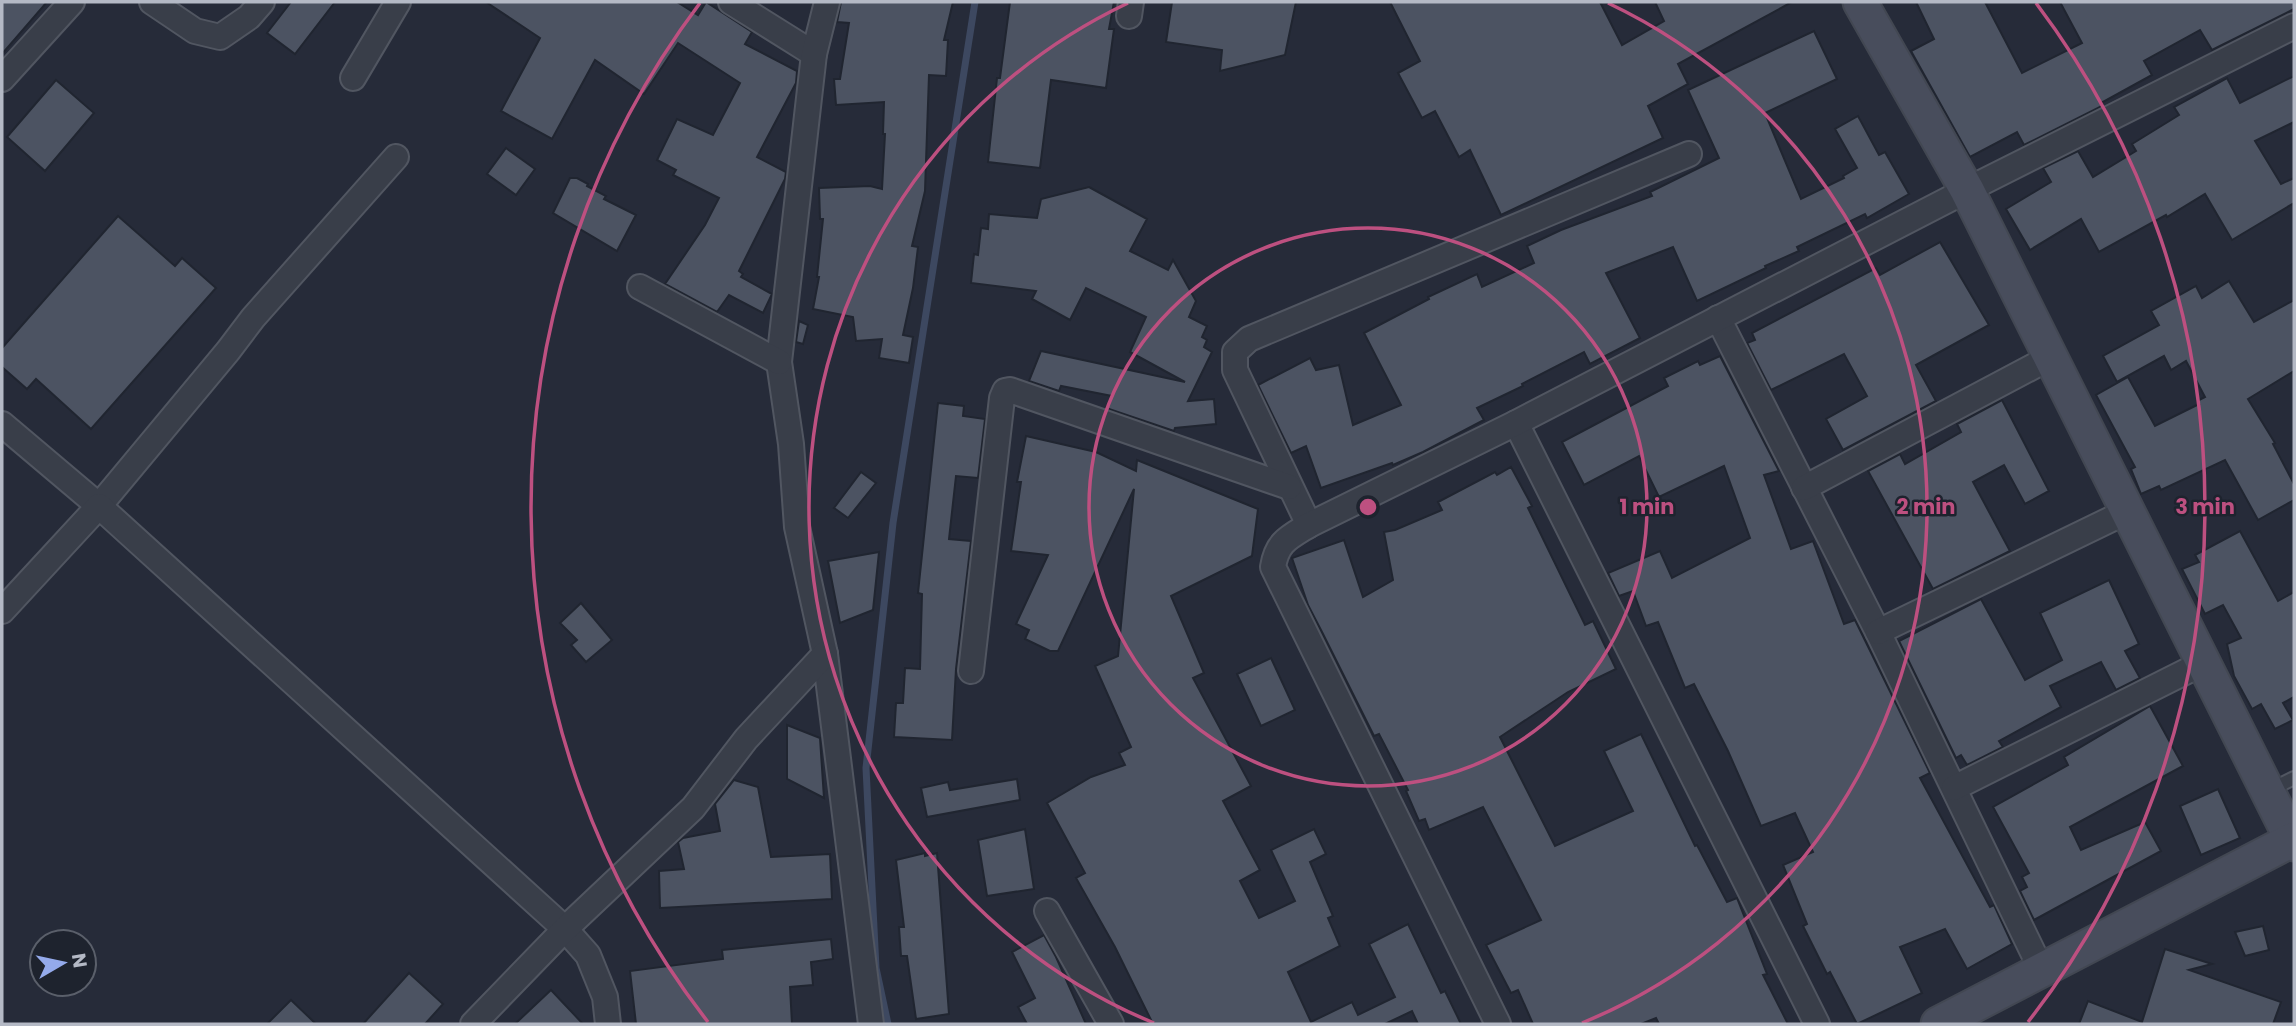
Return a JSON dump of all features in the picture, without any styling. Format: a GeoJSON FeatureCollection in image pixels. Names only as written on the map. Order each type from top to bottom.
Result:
{"type":"FeatureCollection","features":[{"type":"Feature","properties":{"kind":"street"},"geometry":{"type":"LineString","coordinates":[[2,79],[72,2]]}},
{"type":"Feature","properties":{"kind":"street"},"geometry":{"type":"LineString","coordinates":[[152,2],[194,32],[220,37],[249,17],[262,2]]}},
{"type":"Feature","properties":{"kind":"street"},"geometry":{"type":"LineString","coordinates":[[353,78],[398,2]]}},
{"type":"Feature","properties":{"kind":"street"},"geometry":{"type":"LineString","coordinates":[[731,2],[814,54]]}},
{"type":"Feature","properties":{"kind":"street"},"geometry":{"type":"LineString","coordinates":[[827,2],[814,54],[779,362],[791,444],[797,527],[825,654],[871,1024]]}},
{"type":"Feature","properties":{"kind":"street"},"geometry":{"type":"LineString","coordinates":[[1860,2],[1966,190],[2205,662],[2281,785],[2294,841],[1938,1024]]}},
{"type":"Feature","properties":{"kind":"street"},"geometry":{"type":"LineString","coordinates":[[1498,1024],[1273,567],[1275,551],[1285,540],[1309,525],[1516,423],[1966,190],[2294,26]]}},
{"type":"Feature","properties":{"kind":"street"},"geometry":{"type":"LineString","coordinates":[[1309,525],[1235,370],[1235,352],[1249,339],[1689,154]]}},
{"type":"Feature","properties":{"kind":"street"},"geometry":{"type":"LineString","coordinates":[[2,611],[99,506],[253,318],[396,157]]}},
{"type":"Feature","properties":{"kind":"street"},"geometry":{"type":"LineString","coordinates":[[640,286],[779,362]]}},
{"type":"Feature","properties":{"kind":"street"},"geometry":{"type":"LineString","coordinates":[[1718,317],[1878,632],[2042,971]]}},
{"type":"Feature","properties":{"kind":"street"},"geometry":{"type":"LineString","coordinates":[[1804,488],[2051,357]]}},
{"type":"Feature","properties":{"kind":"street"},"geometry":{"type":"LineString","coordinates":[[971,671],[1002,398],[1005,391],[1010,390],[1289,487]]}},
{"type":"Feature","properties":{"kind":"street"},"geometry":{"type":"LineString","coordinates":[[1516,423],[1817,1024]]}},
{"type":"Feature","properties":{"kind":"street"},"geometry":{"type":"LineString","coordinates":[[2,424],[99,506],[565,929],[588,955],[605,997],[608,1024]]}},
{"type":"Feature","properties":{"kind":"street"},"geometry":{"type":"LineString","coordinates":[[1878,632],[2128,511]]}},
{"type":"Feature","properties":{"kind":"street"},"geometry":{"type":"LineString","coordinates":[[473,1024],[565,929],[693,807],[746,739],[825,654]]}},
{"type":"Feature","properties":{"kind":"street"},"geometry":{"type":"LineString","coordinates":[[1954,788],[2205,662]]}},
{"type":"Feature","properties":{"kind":"street"},"geometry":{"type":"LineString","coordinates":[[1047,911],[1111,1024]]}},
{"type":"Feature","properties":{"kind":"building"},"geometry":{"type":"Polygon","coordinates":[[[2,2],[47,2],[2,54],[2,2]]]}},
{"type":"Feature","properties":{"kind":"building"},"geometry":{"type":"Polygon","coordinates":[[[291,2],[335,2],[295,54],[267,33],[291,2]]]}},
{"type":"Feature","properties":{"kind":"building"},"geometry":{"type":"Polygon","coordinates":[[[486,2],[677,2],[698,15],[706,2],[752,32],[745,44],[797,71],[796,83],[757,157],[786,172],[785,179],[739,271],[743,274],[741,277],[772,294],[763,313],[729,295],[717,312],[665,284],[705,225],[719,198],[673,175],[676,170],[657,160],[677,119],[713,135],[740,83],[678,43],[644,94],[595,60],[552,139],[501,111],[540,38],[486,2]]]}},
{"type":"Feature","properties":{"kind":"building"},"geometry":{"type":"Polygon","coordinates":[[[841,2],[953,2],[944,40],[948,40],[946,76],[929,75],[925,191],[912,246],[918,247],[903,335],[913,337],[909,363],[879,358],[882,339],[856,341],[853,317],[813,309],[819,277],[823,219],[820,219],[819,188],[870,186],[882,189],[884,102],[836,105],[834,79],[840,79],[849,23],[837,22],[841,2]]]}},
{"type":"Feature","properties":{"kind":"building"},"geometry":{"type":"Polygon","coordinates":[[[1010,2],[1114,2],[1109,29],[1114,29],[1106,88],[1051,80],[1040,168],[988,162],[997,78],[1000,78],[1010,2]]]}},
{"type":"Feature","properties":{"kind":"building"},"geometry":{"type":"Polygon","coordinates":[[[1172,2],[1296,2],[1285,55],[1220,71],[1222,50],[1166,42],[1172,2]]]}},
{"type":"Feature","properties":{"kind":"building"},"geometry":{"type":"Polygon","coordinates":[[[1390,2],[1600,2],[1622,45],[1664,21],[1655,2],[1792,2],[1678,64],[1688,84],[1648,106],[1663,138],[1501,215],[1470,150],[1459,157],[1435,111],[1422,118],[1398,73],[1420,61],[1390,2]]]}},
{"type":"Feature","properties":{"kind":"building"},"geometry":{"type":"Polygon","coordinates":[[[1916,2],[1985,2],[2022,73],[2082,43],[2060,2],[2294,2],[2294,9],[2212,50],[2200,30],[2144,61],[2152,75],[2101,103],[2102,106],[2024,145],[2017,132],[1970,157],[1911,51],[1934,39],[1916,2]]]}},
{"type":"Feature","properties":{"kind":"building"},"geometry":{"type":"Polygon","coordinates":[[[1814,31],[1837,79],[1765,113],[1801,199],[1844,178],[1843,176],[1857,168],[1835,129],[1858,116],[1879,155],[1885,152],[1909,194],[1867,218],[1865,214],[1797,247],[1799,251],[1697,301],[1673,247],[1606,273],[1640,338],[1590,364],[1584,352],[1477,408],[1484,420],[1423,452],[1393,465],[1392,463],[1321,488],[1306,446],[1291,453],[1258,385],[1310,358],[1316,370],[1339,365],[1353,425],[1401,405],[1364,333],[1429,299],[1428,297],[1477,274],[1482,287],[1534,263],[1527,246],[1561,230],[1652,196],[1650,192],[1719,158],[1688,90],[1814,31]]]}},
{"type":"Feature","properties":{"kind":"building"},"geometry":{"type":"Polygon","coordinates":[[[2294,76],[2294,122],[2255,141],[2281,184],[2294,178],[2294,203],[2232,240],[2205,194],[2099,252],[2081,219],[2030,250],[2006,209],[2051,182],[2043,168],[2078,151],[2093,177],[2136,151],[2132,144],[2179,115],[2174,107],[2227,78],[2240,103],[2294,76]]]}},
{"type":"Feature","properties":{"kind":"building"},"geometry":{"type":"Polygon","coordinates":[[[56,80],[94,113],[45,171],[7,137],[56,80]]]}},
{"type":"Feature","properties":{"kind":"building"},"geometry":{"type":"Polygon","coordinates":[[[506,148],[535,169],[516,195],[487,174],[506,148]]]}},
{"type":"Feature","properties":{"kind":"building"},"geometry":{"type":"Polygon","coordinates":[[[570,178],[577,178],[588,184],[587,186],[606,196],[604,199],[636,215],[617,251],[553,213],[570,178]]]}},
{"type":"Feature","properties":{"kind":"building"},"geometry":{"type":"Polygon","coordinates":[[[1089,187],[1147,219],[1130,251],[1168,270],[1173,260],[1196,301],[1189,317],[1207,326],[1202,337],[1207,340],[1204,347],[1212,352],[1188,401],[1214,399],[1216,424],[1175,428],[1174,431],[1106,408],[1112,396],[1061,386],[1059,391],[1029,381],[1041,351],[1185,382],[1130,352],[1146,317],[1086,288],[1070,320],[1032,299],[1036,291],[971,283],[974,254],[978,255],[981,228],[988,229],[989,214],[1037,218],[1041,199],[1089,187]]]}},
{"type":"Feature","properties":{"kind":"building"},"geometry":{"type":"Polygon","coordinates":[[[118,216],[175,266],[182,258],[216,288],[91,429],[36,379],[27,389],[2,367],[2,348],[118,216]]]}},
{"type":"Feature","properties":{"kind":"building"},"geometry":{"type":"Polygon","coordinates":[[[1940,242],[1989,325],[1916,365],[1936,401],[1843,450],[1826,419],[1867,396],[1844,354],[1771,390],[1747,343],[1755,340],[1752,333],[1876,268],[1880,275],[1940,242]]]}},
{"type":"Feature","properties":{"kind":"building"},"geometry":{"type":"Polygon","coordinates":[[[2229,281],[2254,322],[2294,300],[2294,371],[2248,399],[2275,443],[2273,444],[2294,484],[2294,500],[2258,520],[2225,460],[2161,490],[2159,486],[2141,494],[2131,469],[2135,467],[2096,395],[2128,377],[2155,426],[2199,404],[2197,401],[2205,397],[2186,361],[2171,370],[2164,356],[2117,382],[2103,356],[2159,325],[2151,311],[2196,286],[2202,298],[2229,281]]]}},
{"type":"Feature","properties":{"kind":"building"},"geometry":{"type":"Polygon","coordinates":[[[799,321],[808,325],[803,344],[796,342],[799,321]]]}},
{"type":"Feature","properties":{"kind":"building"},"geometry":{"type":"Polygon","coordinates":[[[1720,356],[1779,471],[1764,475],[1791,549],[1813,541],[1844,624],[1855,620],[1930,773],[1920,778],[1990,907],[1994,905],[2012,944],[1967,969],[1945,929],[1900,947],[1922,993],[1857,1024],[1830,972],[1827,974],[1803,926],[1807,924],[1783,865],[1813,852],[1795,813],[1761,826],[1728,751],[1694,684],[1685,688],[1658,622],[1646,626],[1633,591],[1619,596],[1608,573],[1660,551],[1672,578],[1750,538],[1724,466],[1659,497],[1639,456],[1584,485],[1562,442],[1668,386],[1664,378],[1698,361],[1700,365],[1720,356]]]}},
{"type":"Feature","properties":{"kind":"building"},"geometry":{"type":"Polygon","coordinates":[[[2002,400],[2049,491],[2025,504],[2004,465],[1973,482],[2010,551],[1933,589],[1868,471],[1900,454],[1905,464],[1961,432],[1957,424],[2002,400]]]}},
{"type":"Feature","properties":{"kind":"building"},"geometry":{"type":"Polygon","coordinates":[[[938,403],[964,406],[963,416],[985,419],[978,478],[956,476],[949,539],[971,541],[956,669],[952,740],[894,737],[896,703],[903,703],[905,668],[920,669],[922,594],[918,593],[938,403]]]}},
{"type":"Feature","properties":{"kind":"building"},"geometry":{"type":"Polygon","coordinates":[[[1026,436],[1096,452],[1136,471],[1137,460],[1258,509],[1252,556],[1171,596],[1204,673],[1193,678],[1251,786],[1223,801],[1260,870],[1240,881],[1259,918],[1295,901],[1271,850],[1314,829],[1326,854],[1310,862],[1333,916],[1328,918],[1340,946],[1288,972],[1311,1022],[1352,1002],[1358,1015],[1395,997],[1369,944],[1408,924],[1441,993],[1445,991],[1461,1024],[1418,1024],[1412,1011],[1385,1024],[1153,1024],[1115,947],[1076,878],[1085,873],[1047,803],[1091,777],[1125,765],[1119,753],[1131,747],[1095,666],[1118,656],[1134,489],[1058,651],[1050,651],[1025,639],[1029,630],[1016,624],[1048,555],[1011,551],[1021,482],[1017,482],[1026,436]]]}},
{"type":"Feature","properties":{"kind":"building"},"geometry":{"type":"Polygon","coordinates":[[[1511,467],[1532,506],[1528,508],[1585,625],[1593,621],[1616,669],[1568,692],[1500,737],[1555,846],[1633,811],[1604,751],[1641,734],[1695,846],[1697,845],[1727,902],[1737,898],[1767,974],[1763,975],[1788,1024],[1659,1024],[1656,1018],[1641,1024],[1533,1024],[1518,990],[1511,993],[1486,945],[1541,920],[1483,807],[1429,830],[1425,819],[1419,821],[1406,791],[1408,790],[1379,734],[1374,736],[1308,605],[1292,558],[1344,540],[1363,597],[1393,580],[1384,532],[1442,510],[1438,502],[1495,472],[1497,475],[1511,467]]]}},
{"type":"Feature","properties":{"kind":"building"},"geometry":{"type":"Polygon","coordinates":[[[861,472],[876,483],[848,518],[834,508],[861,472]]]}},
{"type":"Feature","properties":{"kind":"building"},"geometry":{"type":"Polygon","coordinates":[[[2240,531],[2278,601],[2294,592],[2294,697],[2283,703],[2293,720],[2275,729],[2261,704],[2252,709],[2234,676],[2227,644],[2241,638],[2223,605],[2205,614],[2182,569],[2199,562],[2195,555],[2240,531]]]}},
{"type":"Feature","properties":{"kind":"building"},"geometry":{"type":"Polygon","coordinates":[[[879,552],[873,610],[840,623],[828,561],[879,552]]]}},
{"type":"Feature","properties":{"kind":"building"},"geometry":{"type":"Polygon","coordinates":[[[2109,580],[2139,644],[2125,651],[2140,678],[2116,690],[2101,662],[2050,686],[2061,707],[1999,741],[2003,747],[1967,765],[1961,755],[1956,758],[1899,641],[1981,599],[2025,680],[2062,660],[2040,613],[2109,580]]]}},
{"type":"Feature","properties":{"kind":"building"},"geometry":{"type":"Polygon","coordinates":[[[581,603],[612,640],[586,662],[571,645],[577,640],[560,623],[581,603]]]}},
{"type":"Feature","properties":{"kind":"building"},"geometry":{"type":"Polygon","coordinates":[[[1271,658],[1295,710],[1261,726],[1237,674],[1271,658]]]}},
{"type":"Feature","properties":{"kind":"building"},"geometry":{"type":"Polygon","coordinates":[[[2150,706],[2183,766],[2070,827],[2081,850],[2145,822],[2161,851],[2034,920],[2020,891],[2027,887],[2022,877],[2029,873],[1993,807],[2068,765],[2064,757],[2150,706]]]}},
{"type":"Feature","properties":{"kind":"building"},"geometry":{"type":"Polygon","coordinates":[[[787,725],[820,738],[824,798],[787,779],[787,725]]]}},
{"type":"Feature","properties":{"kind":"building"},"geometry":{"type":"Polygon","coordinates":[[[1017,779],[1020,800],[927,817],[921,788],[948,782],[950,790],[1017,779]]]}},
{"type":"Feature","properties":{"kind":"building"},"geometry":{"type":"Polygon","coordinates":[[[734,780],[758,787],[771,857],[830,854],[832,899],[660,908],[659,871],[684,869],[678,842],[683,838],[720,831],[715,804],[734,780]]]}},
{"type":"Feature","properties":{"kind":"building"},"geometry":{"type":"Polygon","coordinates":[[[2218,789],[2240,838],[2201,855],[2180,806],[2218,789]]]}},
{"type":"Feature","properties":{"kind":"building"},"geometry":{"type":"Polygon","coordinates":[[[1025,829],[1034,889],[987,896],[978,840],[1025,829]]]}},
{"type":"Feature","properties":{"kind":"building"},"geometry":{"type":"Polygon","coordinates":[[[925,853],[925,856],[937,853],[949,1014],[916,1019],[907,956],[901,956],[899,927],[904,927],[896,860],[925,853]]]}},
{"type":"Feature","properties":{"kind":"building"},"geometry":{"type":"Polygon","coordinates":[[[2263,926],[2269,950],[2245,956],[2235,932],[2263,926]]]}},
{"type":"Feature","properties":{"kind":"building"},"geometry":{"type":"Polygon","coordinates":[[[1044,935],[1086,1024],[1027,1024],[1018,1007],[1035,998],[1012,952],[1044,935]]]}},
{"type":"Feature","properties":{"kind":"building"},"geometry":{"type":"Polygon","coordinates":[[[831,939],[833,959],[811,962],[813,985],[790,987],[792,1024],[636,1024],[630,971],[723,959],[722,950],[831,939]]]}},
{"type":"Feature","properties":{"kind":"building"},"geometry":{"type":"Polygon","coordinates":[[[2165,949],[2212,964],[2189,970],[2281,1002],[2273,1024],[2079,1024],[2088,1001],[2142,1022],[2165,949]]]}},
{"type":"Feature","properties":{"kind":"building"},"geometry":{"type":"Polygon","coordinates":[[[409,973],[443,1004],[425,1024],[363,1024],[409,973]]]}},
{"type":"Feature","properties":{"kind":"building"},"geometry":{"type":"Polygon","coordinates":[[[551,990],[583,1024],[515,1024],[551,990]]]}},
{"type":"Feature","properties":{"kind":"building"},"geometry":{"type":"Polygon","coordinates":[[[291,1000],[316,1024],[267,1024],[291,1000]]]}},
{"type":"Feature","properties":{"kind":"waterway"},"geometry":{"type":"LineString","coordinates":[[888,1024],[876,968],[866,768],[893,523],[975,2]]}}]}
